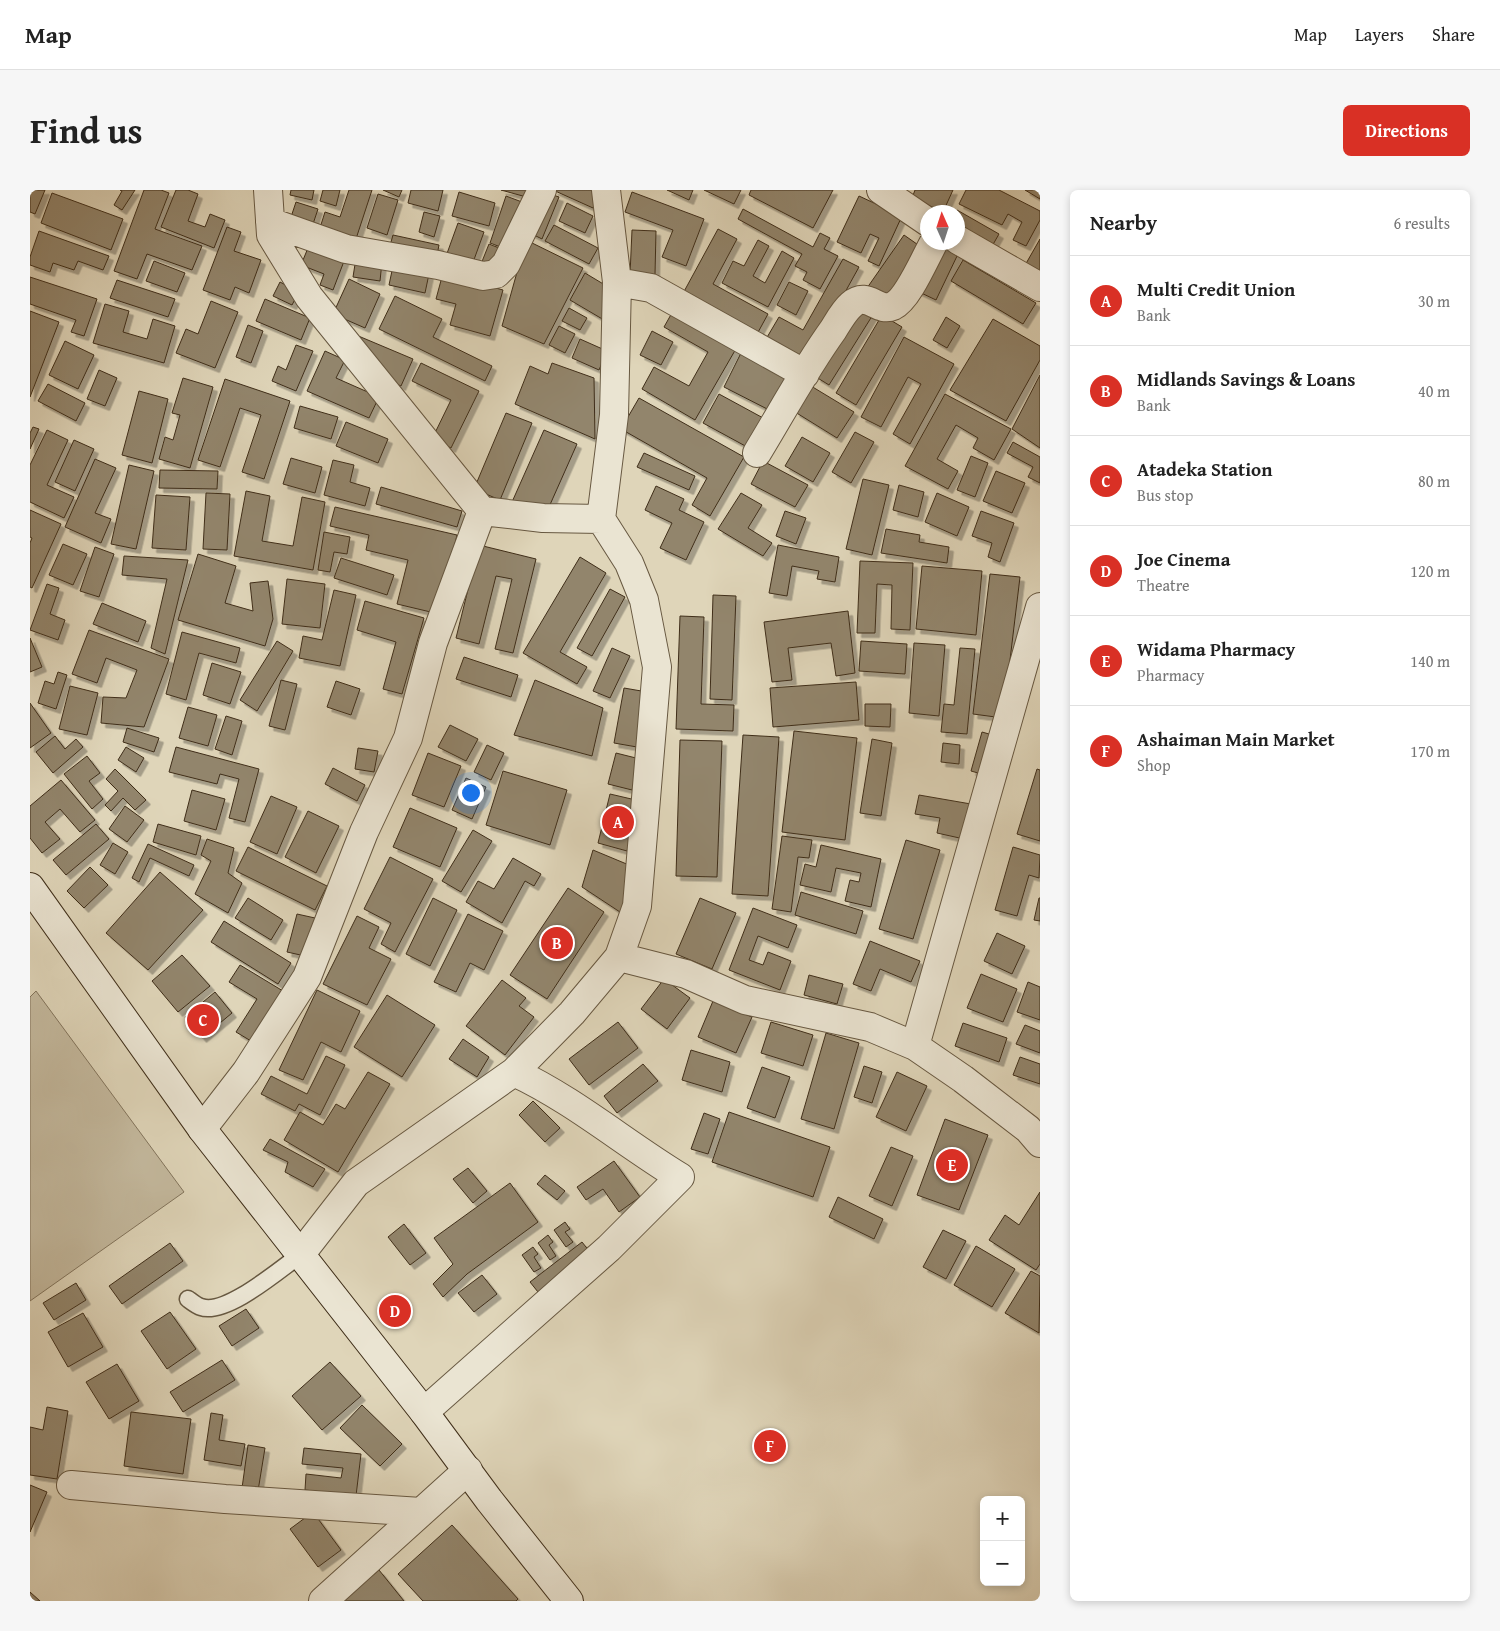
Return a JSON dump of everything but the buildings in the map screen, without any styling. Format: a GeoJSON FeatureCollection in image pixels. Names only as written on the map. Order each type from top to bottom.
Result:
{"type":"FeatureCollection","features":[{"type":"Feature","properties":{"kind":"street"},"geometry":{"type":"LineString","coordinates":[[268,190],[271,235],[309,297],[482,511],[543,518],[601,519]]}},
{"type":"Feature","properties":{"kind":"street"},"geometry":{"type":"LineString","coordinates":[[270,222],[346,249],[438,265],[483,276],[496,274],[506,264],[542,190]]}},
{"type":"Feature","properties":{"kind":"street"},"geometry":{"type":"LineString","coordinates":[[300,1255],[356,1183],[514,1072],[572,1014],[619,957],[637,906],[657,667],[644,600],[628,563],[601,519],[614,415],[617,282],[606,190]]}},
{"type":"Feature","properties":{"kind":"street"},"geometry":{"type":"LineString","coordinates":[[881,190],[920,217]]}},
{"type":"Feature","properties":{"kind":"street"},"geometry":{"type":"LineString","coordinates":[[965,244],[1040,287]]}},
{"type":"Feature","properties":{"kind":"street"},"geometry":{"type":"LineString","coordinates":[[756,454],[819,349],[851,304],[860,300],[869,300],[879,307],[891,307],[901,300],[929,250]]}},
{"type":"Feature","properties":{"kind":"street"},"geometry":{"type":"LineString","coordinates":[[617,282],[651,288],[805,374]]}},
{"type":"Feature","properties":{"kind":"street"},"geometry":{"type":"LineString","coordinates":[[202,1129],[246,1072],[307,977],[364,832],[408,738],[433,643],[482,511]]}},
{"type":"Feature","properties":{"kind":"street"},"geometry":{"type":"LineString","coordinates":[[915,1046],[1040,608]]}},
{"type":"Feature","properties":{"kind":"street"},"geometry":{"type":"LineString","coordinates":[[30,887],[202,1129],[424,1412],[489,1500],[569,1601]]}},
{"type":"Feature","properties":{"kind":"street"},"geometry":{"type":"LineString","coordinates":[[619,957],[686,974],[745,1000],[870,1027],[915,1046],[963,1079],[1028,1129],[1040,1143]]}},
{"type":"Feature","properties":{"kind":"street"},"geometry":{"type":"LineString","coordinates":[[424,1412],[609,1248],[680,1177],[645,1156],[571,1102],[543,1085],[514,1072]]}},
{"type":"Feature","properties":{"kind":"street"},"geometry":{"type":"LineString","coordinates":[[323,1601],[468,1470]]}},
{"type":"Feature","properties":{"kind":"street"},"geometry":{"type":"LineString","coordinates":[[71,1485],[225,1499],[421,1512]]}},
{"type":"Feature","properties":{"kind":"lane"},"geometry":{"type":"LineString","coordinates":[[188,1299],[202,1308],[217,1307],[245,1296],[300,1255]]}},
{"type":"Feature","properties":{"kind":"shaded area"},"geometry":{"type":"Polygon","coordinates":[[[36,991],[184,1192],[30,1301],[30,997],[36,991]]]}},
{"type":"Feature","properties":{"kind":"place","name":"Multi Credit Union"},"geometry":{"type":"Point","coordinates":[618,822]}},
{"type":"Feature","properties":{"kind":"place","name":"Midlands Savings & Loans"},"geometry":{"type":"Point","coordinates":[557,943]}},
{"type":"Feature","properties":{"kind":"place","name":"Atadeka Station"},"geometry":{"type":"Point","coordinates":[203,1020]}},
{"type":"Feature","properties":{"kind":"place","name":"Widama Pharmacy"},"geometry":{"type":"Point","coordinates":[952,1165]}},
{"type":"Feature","properties":{"kind":"place","name":"Joe Cinema"},"geometry":{"type":"Point","coordinates":[395,1311]}},
{"type":"Feature","properties":{"kind":"place","name":"Ashaiman Main Market"},"geometry":{"type":"Point","coordinates":[770,1446]}}]}
